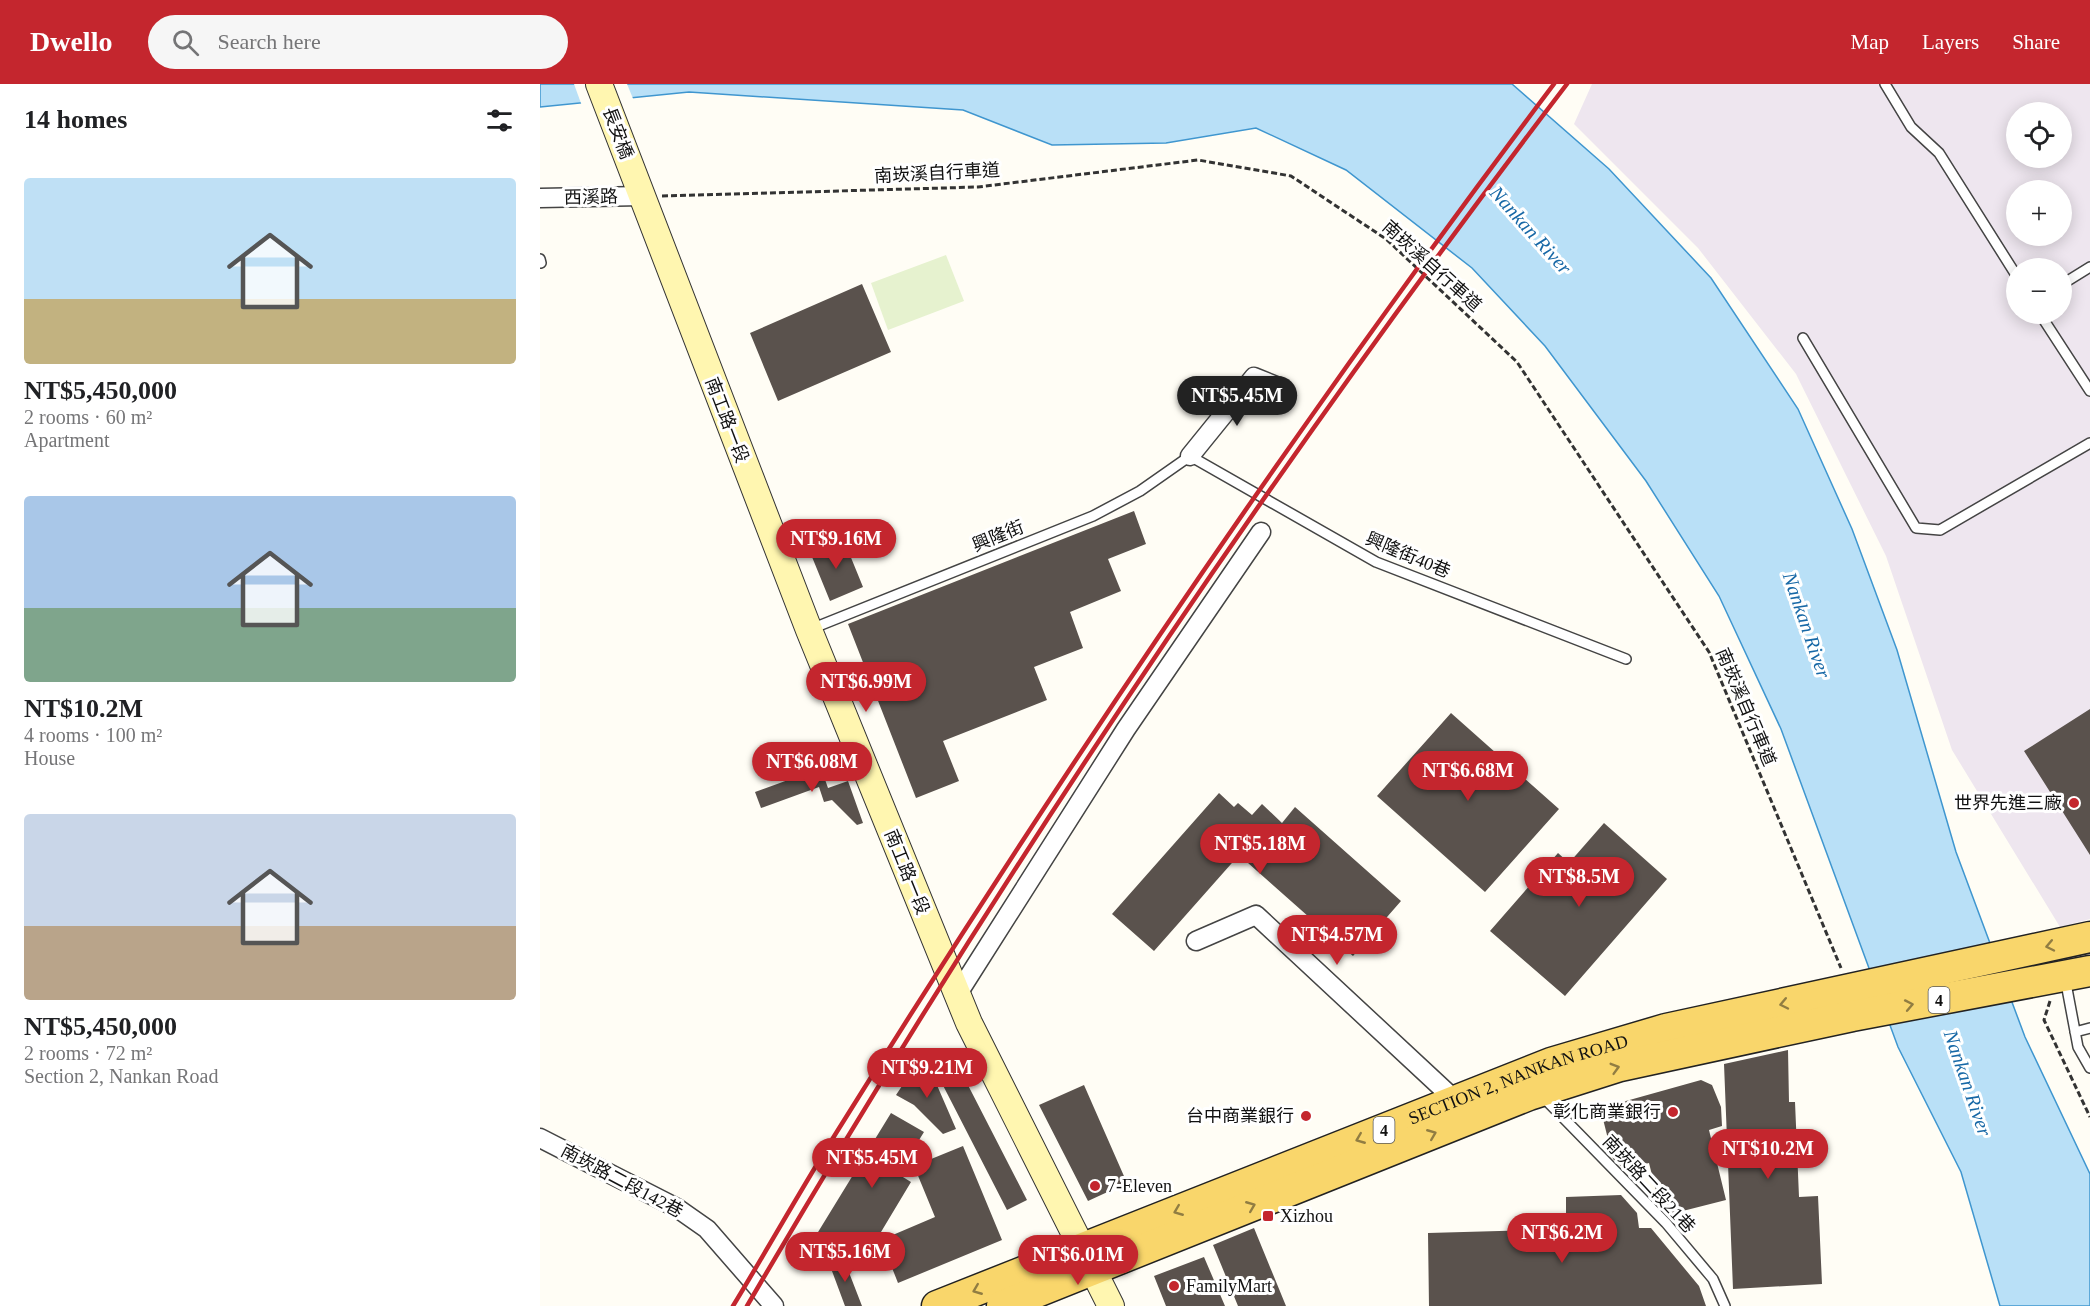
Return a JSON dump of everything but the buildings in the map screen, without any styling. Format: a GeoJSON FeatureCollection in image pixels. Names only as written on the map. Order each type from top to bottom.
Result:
{"type":"FeatureCollection","features":[{"type":"Feature","properties":{"kind":"main road","name":"4"},"geometry":{"type":"LineString","coordinates":[[1845,992],[2090,938]]}},
{"type":"Feature","properties":{"kind":"main road","name":"4"},"geometry":{"type":"LineString","coordinates":[[1845,992],[2057,977]]}},
{"type":"Feature","properties":{"kind":"main road","name":"SECTION 2, NANKAN ROAD"},"geometry":{"type":"LineString","coordinates":[[937,1306],[1096,1260],[1538,1092],[1845,992]]}},
{"type":"Feature","properties":{"kind":"main road","name":"SECTION 2, NANKAN ROAD"},"geometry":{"type":"LineString","coordinates":[[1002,1306],[1096,1260],[1456,1101],[1551,1063],[1656,1032],[1845,992]]}},
{"type":"Feature","properties":{"kind":"street","name":"長安橋"},"geometry":{"type":"LineString","coordinates":[[599,84],[639,190]]}},
{"type":"Feature","properties":{"kind":"street","name":"西溪路"},"geometry":{"type":"LineString","coordinates":[[540,198],[639,190]]}},
{"type":"Feature","properties":{"kind":"street","name":"南工路一段"},"geometry":{"type":"LineString","coordinates":[[639,190],[808,630],[957,995],[969,1023],[1096,1260]]}},
{"type":"Feature","properties":{"kind":"street"},"geometry":{"type":"LineString","coordinates":[[1190,456],[1254,377],[1281,388]]}},
{"type":"Feature","properties":{"kind":"street"},"geometry":{"type":"LineString","coordinates":[[957,995],[1126,729],[1261,532]]}},
{"type":"Feature","properties":{"kind":"street"},"geometry":{"type":"LineString","coordinates":[[1196,941],[1256,915],[1456,1101]]}},
{"type":"Feature","properties":{"kind":"street","name":"南崁路二段142巷"},"geometry":{"type":"LineString","coordinates":[[540,1138],[678,1208],[707,1229],[774,1306]]}},
{"type":"Feature","properties":{"kind":"street"},"geometry":{"type":"LineString","coordinates":[[1096,1260],[1111,1306]]}},
{"type":"Feature","properties":{"kind":"street"},"geometry":{"type":"LineString","coordinates":[[1096,1260],[1130,1306]]}},
{"type":"Feature","properties":{"kind":"lane"},"geometry":{"type":"LineString","coordinates":[[1885,84],[1911,127],[1939,153],[2006,259]]}},
{"type":"Feature","properties":{"kind":"lane"},"geometry":{"type":"LineString","coordinates":[[2072,278],[2090,267]]}},
{"type":"Feature","properties":{"kind":"lane"},"geometry":{"type":"LineString","coordinates":[[2046,324],[2090,392]]}},
{"type":"Feature","properties":{"kind":"lane"},"geometry":{"type":"LineString","coordinates":[[1803,338],[1917,528],[1940,530],[2090,443]]}},
{"type":"Feature","properties":{"kind":"lane","name":"興隆街"},"geometry":{"type":"LineString","coordinates":[[808,630],[1093,516],[1140,491],[1190,456]]}},
{"type":"Feature","properties":{"kind":"lane","name":"興隆街40巷"},"geometry":{"type":"LineString","coordinates":[[1190,456],[1376,562],[1626,659]]}},
{"type":"Feature","properties":{"kind":"lane"},"geometry":{"type":"LineString","coordinates":[[2057,977],[2078,1047],[2090,1068]]}},
{"type":"Feature","properties":{"kind":"lane"},"geometry":{"type":"LineString","coordinates":[[2075,1032],[2090,1028]]}},
{"type":"Feature","properties":{"kind":"lane","name":"南崁路二段21巷"},"geometry":{"type":"LineString","coordinates":[[1538,1092],[1666,1223],[1713,1279],[1725,1306]]}},
{"type":"Feature","properties":{"kind":"path","name":"南崁溪自行車道"},"geometry":{"type":"LineString","coordinates":[[639,190],[978,187],[1198,160],[1291,176],[1386,239],[1517,362],[1709,652],[1845,992]]}},
{"type":"Feature","properties":{"kind":"path"},"geometry":{"type":"LineString","coordinates":[[2057,977],[2044,1020],[2090,1117]]}},
{"type":"Feature","properties":{"kind":"shaded area"},"geometry":{"type":"Polygon","coordinates":[[[1592,84],[2090,84],[2090,919],[2060,927],[1952,750],[1886,556],[1796,374],[1698,248],[1574,124],[1592,84]]]}},
{"type":"Feature","properties":{"kind":"green space"},"geometry":{"type":"Polygon","coordinates":[[[946,255],[964,301],[888,330],[871,283],[946,255]]]}},
{"type":"Feature","properties":{"kind":"water","name":"Nankan River"},"geometry":{"type":"Polygon","coordinates":[[[540,84],[1512,84],[1609,169],[1711,278],[1798,409],[1852,529],[1897,650],[1956,852],[2025,1037],[2090,1174],[2090,1306],[2000,1306],[1961,1172],[1898,1047],[1781,729],[1719,596],[1646,481],[1545,346],[1472,268],[1346,170],[1256,128],[1166,143],[1052,145],[963,110],[689,92],[540,107],[540,84]]]}},
{"type":"Feature","properties":{"kind":"pier"},"geometry":{"type":"Polygon","coordinates":[[[574,84],[627,84],[634,101],[582,106],[574,84]]]}},
{"type":"Feature","properties":{"kind":"railway"},"geometry":{"type":"LineString","coordinates":[[733,1306],[843,1122],[1099,725],[1367,337],[1554,84]]}},
{"type":"Feature","properties":{"kind":"railway"},"geometry":{"type":"LineString","coordinates":[[747,1306],[937,991],[1036,836],[1138,683],[1348,380],[1456,231],[1567,84]]}},
{"type":"Feature","properties":{"kind":"place","name":"世界先進三廠"},"geometry":{"type":"Point","coordinates":[2074,803]}},
{"type":"Feature","properties":{"kind":"place","name":"彰化商業銀行"},"geometry":{"type":"Point","coordinates":[1673,1112]}},
{"type":"Feature","properties":{"kind":"place","name":"台中商業銀行"},"geometry":{"type":"Point","coordinates":[1306,1116]}},
{"type":"Feature","properties":{"kind":"place","name":"7-Eleven"},"geometry":{"type":"Point","coordinates":[1095,1186]}},
{"type":"Feature","properties":{"kind":"place","name":"Xizhou"},"geometry":{"type":"Point","coordinates":[1268,1216]}},
{"type":"Feature","properties":{"kind":"place","name":"FamilyMart"},"geometry":{"type":"Point","coordinates":[1174,1286]}}]}
